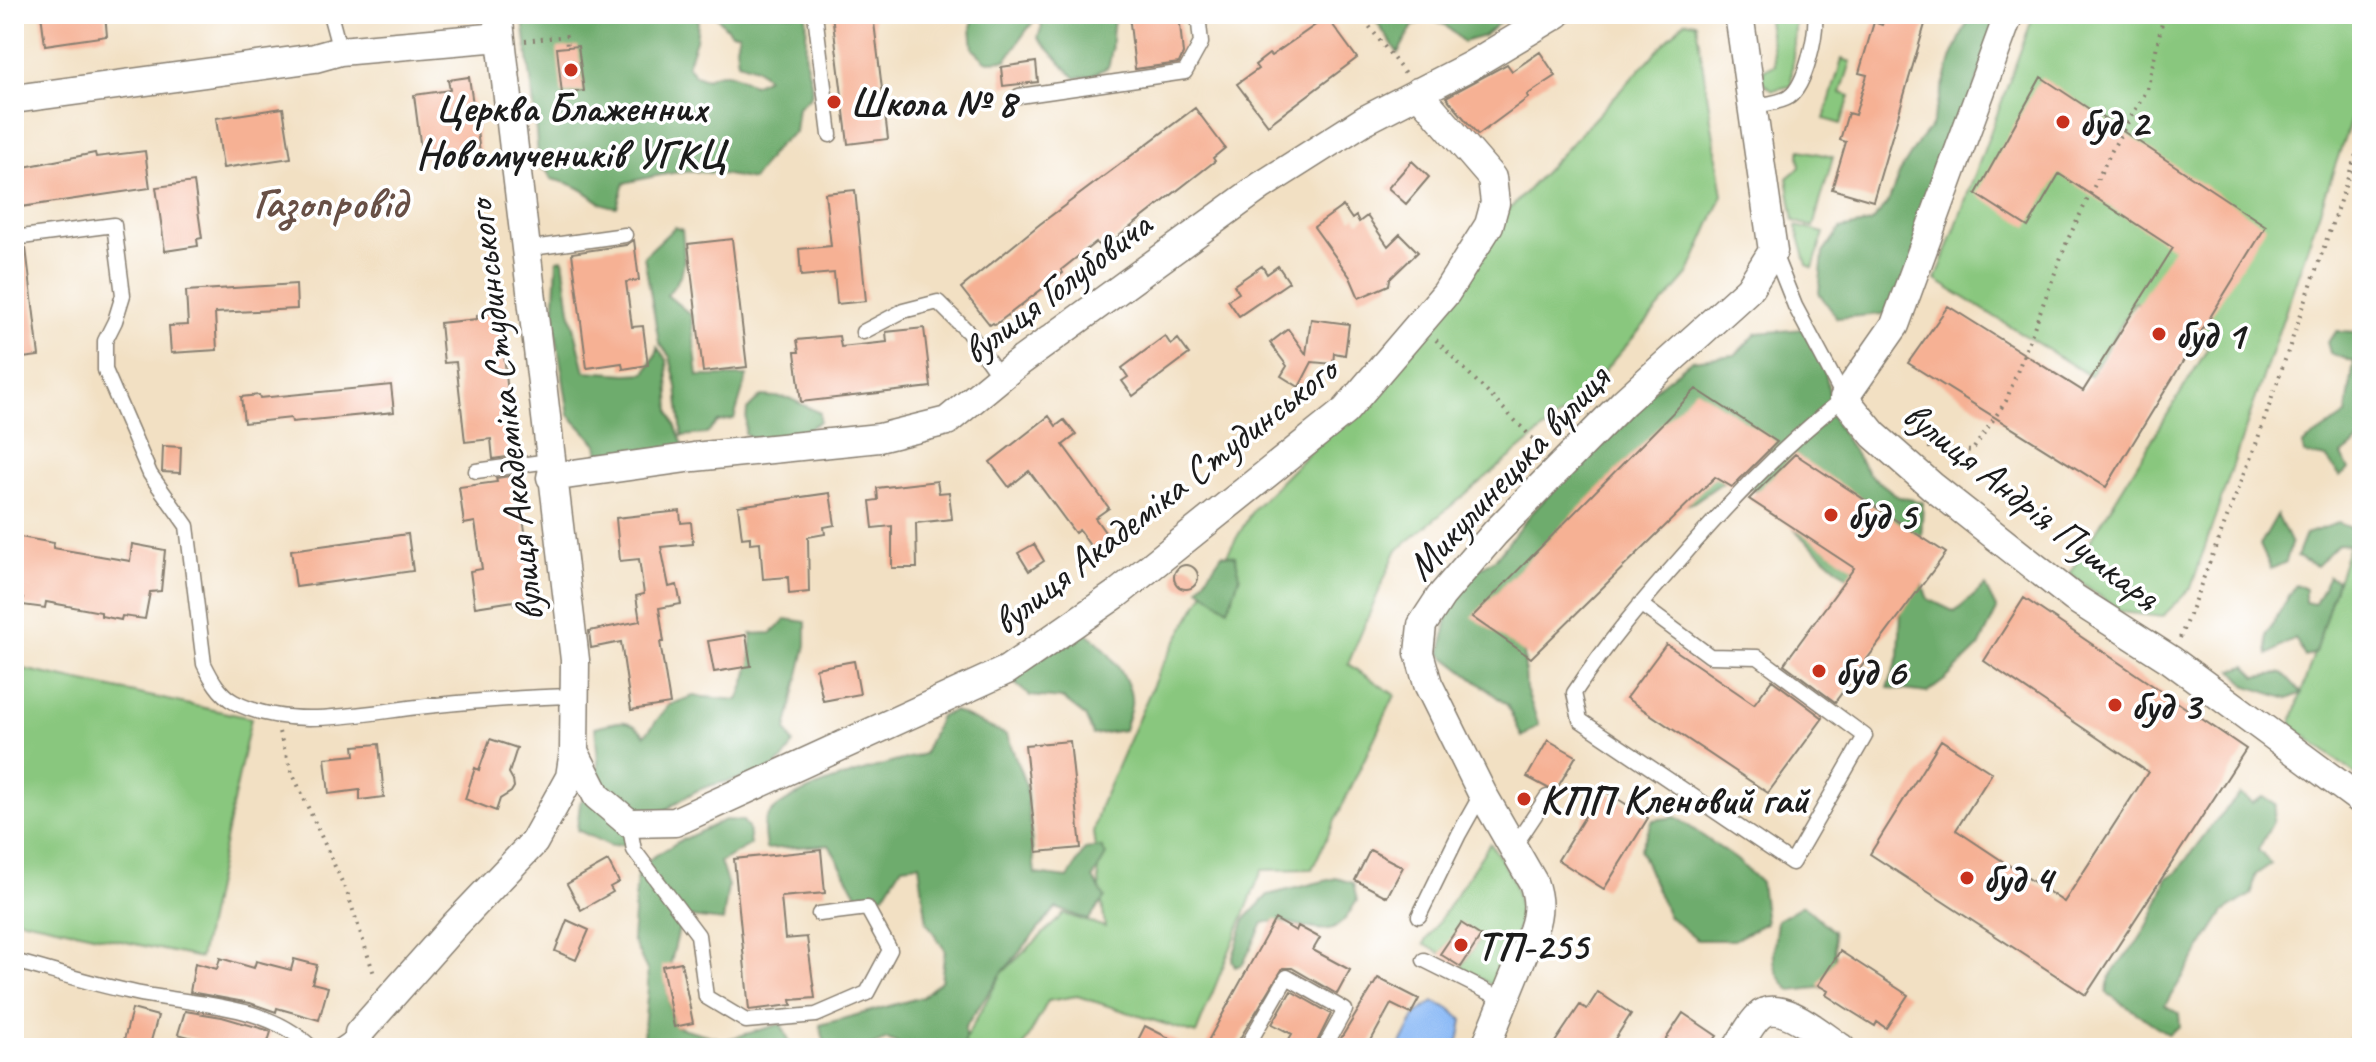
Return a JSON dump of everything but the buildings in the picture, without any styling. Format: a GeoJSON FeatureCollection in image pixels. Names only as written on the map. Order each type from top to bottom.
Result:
{"type":"FeatureCollection","features":[{"type":"Feature","properties":{"kind":"street","name":"вулиця Голубовича"},"geometry":{"type":"LineString","coordinates":[[550,469],[879,438],[947,421],[1000,377],[1261,186],[1365,120],[1470,66],[1557,14]]}},
{"type":"Feature","properties":{"kind":"street"},"geometry":{"type":"LineString","coordinates":[[1739,14],[1773,251]]}},
{"type":"Feature","properties":{"kind":"street","name":"вулиця Андрія Пушкаря"},"geometry":{"type":"LineString","coordinates":[[2009,14],[1895,325],[1844,398],[1874,435],[1932,486],[2074,598],[2171,660],[2362,801]]}},
{"type":"Feature","properties":{"kind":"street"},"geometry":{"type":"LineString","coordinates":[[14,99],[315,58],[340,51],[507,31]]}},
{"type":"Feature","properties":{"kind":"street","name":"вулиця Академіка Студинського"},"geometry":{"type":"LineString","coordinates":[[356,1043],[379,1011],[453,927],[534,842],[570,777],[574,751],[575,660],[525,249],[507,31]]}},
{"type":"Feature","properties":{"kind":"street","name":"вулиця Академіка Студинського"},"geometry":{"type":"LineString","coordinates":[[574,751],[597,796],[629,823],[675,822],[1007,670],[1118,593],[1345,411],[1446,293],[1489,225],[1495,203],[1492,178],[1418,92]]}},
{"type":"Feature","properties":{"kind":"street","name":"Микулинецька вулиця"},"geometry":{"type":"LineString","coordinates":[[1485,1048],[1538,915],[1538,897],[1428,684],[1419,653],[1422,625],[1441,596],[1495,533],[1624,402],[1749,289],[1773,251]]}},
{"type":"Feature","properties":{"kind":"street"},"geometry":{"type":"LineString","coordinates":[[1737,1048],[1759,1015],[1771,1010],[1786,1012],[1841,1048]]}},
{"type":"Feature","properties":{"kind":"lane"},"geometry":{"type":"LineString","coordinates":[[330,14],[340,51]]}},
{"type":"Feature","properties":{"kind":"lane"},"geometry":{"type":"LineString","coordinates":[[815,14],[830,135]]}},
{"type":"Feature","properties":{"kind":"lane"},"geometry":{"type":"LineString","coordinates":[[1019,96],[1185,72],[1201,43],[1198,14]]}},
{"type":"Feature","properties":{"kind":"lane"},"geometry":{"type":"LineString","coordinates":[[1753,106],[1787,99],[1800,86],[1816,28],[1815,14]]}},
{"type":"Feature","properties":{"kind":"lane"},"geometry":{"type":"LineString","coordinates":[[14,238],[114,225],[123,295],[105,341],[105,370],[150,474],[187,526],[204,664],[213,682],[230,700],[250,709],[297,718],[513,698],[574,696]]}},
{"type":"Feature","properties":{"kind":"lane"},"geometry":{"type":"LineString","coordinates":[[525,249],[625,235]]}},
{"type":"Feature","properties":{"kind":"lane"},"geometry":{"type":"LineString","coordinates":[[1640,604],[1710,656],[1758,657],[1865,736],[1792,863],[1580,720],[1574,693],[1607,644],[1640,604],[1735,496],[1812,423],[1844,398],[1795,306],[1773,251]]}},
{"type":"Feature","properties":{"kind":"lane"},"geometry":{"type":"LineString","coordinates":[[863,332],[903,311],[938,302],[968,332],[1000,377]]}},
{"type":"Feature","properties":{"kind":"lane"},"geometry":{"type":"LineString","coordinates":[[476,471],[550,469]]}},
{"type":"Feature","properties":{"kind":"lane"},"geometry":{"type":"LineString","coordinates":[[1419,916],[1482,793]]}},
{"type":"Feature","properties":{"kind":"lane"},"geometry":{"type":"LineString","coordinates":[[1513,848],[1547,797]]}},
{"type":"Feature","properties":{"kind":"lane"},"geometry":{"type":"LineString","coordinates":[[629,823],[634,850],[698,935],[706,997],[746,1021],[816,1015],[867,993],[890,950],[867,908],[819,914]]}},
{"type":"Feature","properties":{"kind":"lane"},"geometry":{"type":"LineString","coordinates":[[1424,960],[1506,1001]]}},
{"type":"Feature","properties":{"kind":"lane"},"geometry":{"type":"LineString","coordinates":[[14,961],[129,992],[221,1005],[300,1036],[312,1048]]}},
{"type":"Feature","properties":{"kind":"lane"},"geometry":{"type":"LineString","coordinates":[[1246,1048],[1287,977],[1345,1010],[1324,1048]]}},
{"type":"Feature","properties":{"kind":"path"},"geometry":{"type":"LineString","coordinates":[[1360,14],[1418,92]]}},
{"type":"Feature","properties":{"kind":"path"},"geometry":{"type":"LineString","coordinates":[[1920,445],[1972,451],[2006,401],[2068,239],[2114,146],[2147,90],[2164,14]]}},
{"type":"Feature","properties":{"kind":"path"},"geometry":{"type":"LineString","coordinates":[[507,31],[566,36],[567,47]]}},
{"type":"Feature","properties":{"kind":"path"},"geometry":{"type":"LineString","coordinates":[[2171,660],[2256,444],[2362,137]]}},
{"type":"Feature","properties":{"kind":"path"},"geometry":{"type":"LineString","coordinates":[[1420,324],[1560,466]]}},
{"type":"Feature","properties":{"kind":"path"},"geometry":{"type":"LineString","coordinates":[[273,714],[291,770],[348,895],[363,937],[374,970],[379,1011]]}},
{"type":"Feature","properties":{"kind":"green space"},"geometry":{"type":"Polygon","coordinates":[[[522,14],[699,14],[696,40],[687,66],[695,75],[706,79],[724,73],[753,85],[767,78],[756,68],[738,62],[736,46],[739,33],[731,33],[714,14],[806,14],[806,62],[811,96],[798,107],[795,132],[778,145],[752,180],[702,172],[660,175],[624,183],[617,207],[611,206],[583,190],[551,179],[547,171],[539,167],[522,14]]]}},
{"type":"Feature","properties":{"kind":"green space"},"geometry":{"type":"Polygon","coordinates":[[[975,14],[1116,14],[1108,67],[1091,76],[1075,78],[1038,38],[1042,25],[1037,19],[1006,60],[986,61],[973,49],[971,27],[975,14]]]}},
{"type":"Feature","properties":{"kind":"green space"},"geometry":{"type":"Polygon","coordinates":[[[1371,14],[1509,14],[1484,36],[1463,42],[1445,25],[1428,19],[1413,26],[1398,53],[1371,14]]]}},
{"type":"Feature","properties":{"kind":"green space"},"geometry":{"type":"Polygon","coordinates":[[[1767,14],[1796,14],[1791,86],[1773,90],[1761,81],[1764,69],[1775,65],[1767,14]]]}},
{"type":"Feature","properties":{"kind":"green space"},"geometry":{"type":"Polygon","coordinates":[[[1971,14],[2001,14],[1894,313],[1837,318],[1819,293],[1823,253],[1840,229],[1870,223],[1887,205],[1900,172],[1931,126],[1952,56],[1971,14]]]}},
{"type":"Feature","properties":{"kind":"green space"},"geometry":{"type":"Polygon","coordinates":[[[2034,14],[2362,14],[2362,87],[2191,588],[2162,617],[2121,612],[2070,574],[2208,348],[2135,302],[2090,376],[1936,280],[2034,14]]]}},
{"type":"Feature","properties":{"kind":"green space"},"geometry":{"type":"Polygon","coordinates":[[[1685,21],[1696,23],[1723,195],[1688,275],[1575,404],[1396,551],[1348,664],[1395,695],[1312,869],[1262,870],[1196,1034],[1077,996],[1048,1001],[1023,1048],[960,1048],[1002,973],[1064,914],[1105,927],[1093,832],[1100,806],[1160,669],[1254,508],[1382,379],[1507,212],[1685,21]]]}},
{"type":"Feature","properties":{"kind":"green space"},"geometry":{"type":"Polygon","coordinates":[[[1842,59],[1851,62],[1841,93],[1850,96],[1841,124],[1824,119],[1842,59]]]}},
{"type":"Feature","properties":{"kind":"green space"},"geometry":{"type":"Polygon","coordinates":[[[1801,150],[1833,157],[1813,227],[1794,221],[1787,178],[1800,167],[1801,150]]]}},
{"type":"Feature","properties":{"kind":"green space"},"geometry":{"type":"Polygon","coordinates":[[[1796,226],[1824,233],[1813,268],[1807,265],[1796,226]]]}},
{"type":"Feature","properties":{"kind":"green space"},"geometry":{"type":"Polygon","coordinates":[[[675,227],[682,230],[684,265],[679,279],[667,295],[691,315],[698,376],[747,376],[734,419],[718,422],[706,434],[682,436],[677,387],[670,357],[659,342],[644,256],[675,227]]]}},
{"type":"Feature","properties":{"kind":"green space"},"geometry":{"type":"Polygon","coordinates":[[[563,259],[570,310],[585,371],[645,373],[657,347],[667,360],[670,412],[684,447],[626,458],[599,454],[597,444],[569,415],[554,321],[557,260],[563,259]]]}},
{"type":"Feature","properties":{"kind":"green space"},"geometry":{"type":"Polygon","coordinates":[[[1804,329],[1825,370],[1834,421],[1868,473],[1899,497],[1923,502],[1919,577],[1928,599],[1955,612],[1985,586],[1997,610],[1979,647],[1927,693],[1888,688],[1899,656],[1901,610],[1869,596],[1798,534],[1777,501],[1729,478],[1694,502],[1658,516],[1524,649],[1526,689],[1539,725],[1522,737],[1507,705],[1441,654],[1448,612],[1460,591],[1478,570],[1496,558],[1530,515],[1624,414],[1692,360],[1735,355],[1757,333],[1804,329]]]}},
{"type":"Feature","properties":{"kind":"green space"},"geometry":{"type":"Polygon","coordinates":[[[2337,331],[2357,332],[2362,337],[2362,439],[2342,455],[2349,470],[2340,476],[2326,458],[2304,454],[2303,444],[2346,415],[2354,362],[2330,353],[2327,342],[2337,331]]]}},
{"type":"Feature","properties":{"kind":"green space"},"geometry":{"type":"Polygon","coordinates":[[[761,396],[789,398],[820,413],[820,421],[782,446],[766,447],[745,434],[747,410],[761,396]]]}},
{"type":"Feature","properties":{"kind":"green space"},"geometry":{"type":"Polygon","coordinates":[[[2362,504],[2362,780],[2291,725],[2362,504]]]}},
{"type":"Feature","properties":{"kind":"green space"},"geometry":{"type":"Polygon","coordinates":[[[2277,515],[2291,544],[2286,562],[2271,569],[2260,545],[2277,515]]]}},
{"type":"Feature","properties":{"kind":"green space"},"geometry":{"type":"Polygon","coordinates":[[[2338,523],[2360,531],[2353,545],[2338,544],[2316,566],[2297,557],[2306,534],[2338,523]]]}},
{"type":"Feature","properties":{"kind":"green space"},"geometry":{"type":"Polygon","coordinates":[[[1222,554],[1235,556],[1240,576],[1228,609],[1199,588],[1222,554]]]}},
{"type":"Feature","properties":{"kind":"green space"},"geometry":{"type":"Polygon","coordinates":[[[2329,576],[2337,580],[2315,653],[2305,657],[2295,638],[2268,655],[2266,635],[2296,584],[2305,589],[2305,602],[2315,604],[2329,576]]]}},
{"type":"Feature","properties":{"kind":"green space"},"geometry":{"type":"Polygon","coordinates":[[[786,619],[806,622],[806,645],[786,730],[793,743],[786,756],[764,772],[696,791],[659,815],[626,844],[611,846],[577,830],[580,803],[597,780],[595,727],[622,722],[633,725],[645,735],[669,705],[693,696],[738,700],[749,668],[751,634],[772,633],[786,619]]]}},
{"type":"Feature","properties":{"kind":"green space"},"geometry":{"type":"Polygon","coordinates":[[[1086,632],[1109,654],[1128,685],[1131,705],[1124,730],[1093,735],[1085,716],[1063,699],[1030,696],[1007,677],[1086,632]]]}},
{"type":"Feature","properties":{"kind":"green space"},"geometry":{"type":"Polygon","coordinates":[[[2246,666],[2257,677],[2283,673],[2302,693],[2288,699],[2247,686],[2233,670],[2246,666]]]}},
{"type":"Feature","properties":{"kind":"green space"},"geometry":{"type":"Polygon","coordinates":[[[14,667],[251,718],[200,958],[14,918],[14,667]]]}},
{"type":"Feature","properties":{"kind":"green space"},"geometry":{"type":"Polygon","coordinates":[[[954,711],[1007,735],[1026,786],[1035,874],[1068,878],[1085,849],[1101,847],[1106,855],[1093,878],[1105,898],[1088,920],[1056,908],[1002,973],[965,1027],[965,1048],[909,1048],[887,1039],[867,1048],[826,1048],[820,1025],[922,997],[941,981],[945,950],[927,923],[919,864],[902,866],[884,895],[858,896],[829,845],[766,849],[766,819],[793,797],[815,787],[924,754],[940,716],[954,711]]]}},
{"type":"Feature","properties":{"kind":"green space"},"geometry":{"type":"Polygon","coordinates":[[[2240,794],[2252,803],[2263,797],[2276,805],[2273,822],[2258,850],[2271,864],[2255,875],[2252,894],[2224,912],[2165,1005],[2179,1014],[2180,1026],[2168,1034],[2107,993],[2110,978],[2147,927],[2167,878],[2176,873],[2240,794]]]}},
{"type":"Feature","properties":{"kind":"green space"},"geometry":{"type":"Polygon","coordinates":[[[1676,817],[1737,860],[1761,883],[1766,923],[1734,940],[1697,940],[1668,916],[1640,850],[1653,820],[1676,817]]]}},
{"type":"Feature","properties":{"kind":"green space"},"geometry":{"type":"Polygon","coordinates":[[[725,820],[743,821],[748,828],[750,845],[720,862],[728,886],[723,921],[690,917],[679,929],[666,983],[674,1026],[725,1040],[781,1024],[792,1046],[642,1048],[648,987],[647,970],[632,939],[637,876],[645,862],[725,820]]]}},
{"type":"Feature","properties":{"kind":"green space"},"geometry":{"type":"Polygon","coordinates":[[[1490,843],[1512,880],[1519,911],[1514,943],[1502,983],[1495,987],[1461,967],[1480,937],[1461,924],[1441,954],[1424,944],[1490,843]]]}},
{"type":"Feature","properties":{"kind":"green space"},"geometry":{"type":"Polygon","coordinates":[[[1336,878],[1353,883],[1357,901],[1342,922],[1325,929],[1274,921],[1263,923],[1243,964],[1235,967],[1232,960],[1245,919],[1268,895],[1336,878]]]}},
{"type":"Feature","properties":{"kind":"green space"},"geometry":{"type":"Polygon","coordinates":[[[1803,905],[1833,931],[1836,961],[1825,987],[1791,991],[1775,967],[1777,920],[1803,905]]]}},
{"type":"Feature","properties":{"kind":"green space"},"geometry":{"type":"Polygon","coordinates":[[[2362,1000],[2362,1048],[2347,1048],[2362,1000]]]}},
{"type":"Feature","properties":{"kind":"water"},"geometry":{"type":"Polygon","coordinates":[[[1434,1002],[1449,1008],[1463,1020],[1454,1048],[1399,1048],[1417,1013],[1434,1002]]]}},
{"type":"Feature","properties":{"kind":"place","name":"Церква Блаженних Новомучеників УГКЦ"},"geometry":{"type":"Point","coordinates":[571,70]}},
{"type":"Feature","properties":{"kind":"place","name":"Школа № 8"},"geometry":{"type":"Point","coordinates":[834,102]}},
{"type":"Feature","properties":{"kind":"place","name":"буд 2"},"geometry":{"type":"Point","coordinates":[2063,122]}},
{"type":"Feature","properties":{"kind":"place","name":"буд 1"},"geometry":{"type":"Point","coordinates":[2159,334]}},
{"type":"Feature","properties":{"kind":"place","name":"буд 5"},"geometry":{"type":"Point","coordinates":[1831,515]}},
{"type":"Feature","properties":{"kind":"place","name":"буд 6"},"geometry":{"type":"Point","coordinates":[1819,671]}},
{"type":"Feature","properties":{"kind":"place","name":"буд 3"},"geometry":{"type":"Point","coordinates":[2115,705]}},
{"type":"Feature","properties":{"kind":"place","name":"КПП Кленовий гай"},"geometry":{"type":"Point","coordinates":[1524,799]}},
{"type":"Feature","properties":{"kind":"place","name":"буд 4"},"geometry":{"type":"Point","coordinates":[1967,878]}},
{"type":"Feature","properties":{"kind":"place","name":"ТП-255"},"geometry":{"type":"Point","coordinates":[1461,945]}},
{"type":"Feature","properties":{"kind":"district","name":"Газопровід"},"geometry":{"type":"Point","coordinates":[330,202]}}]}
